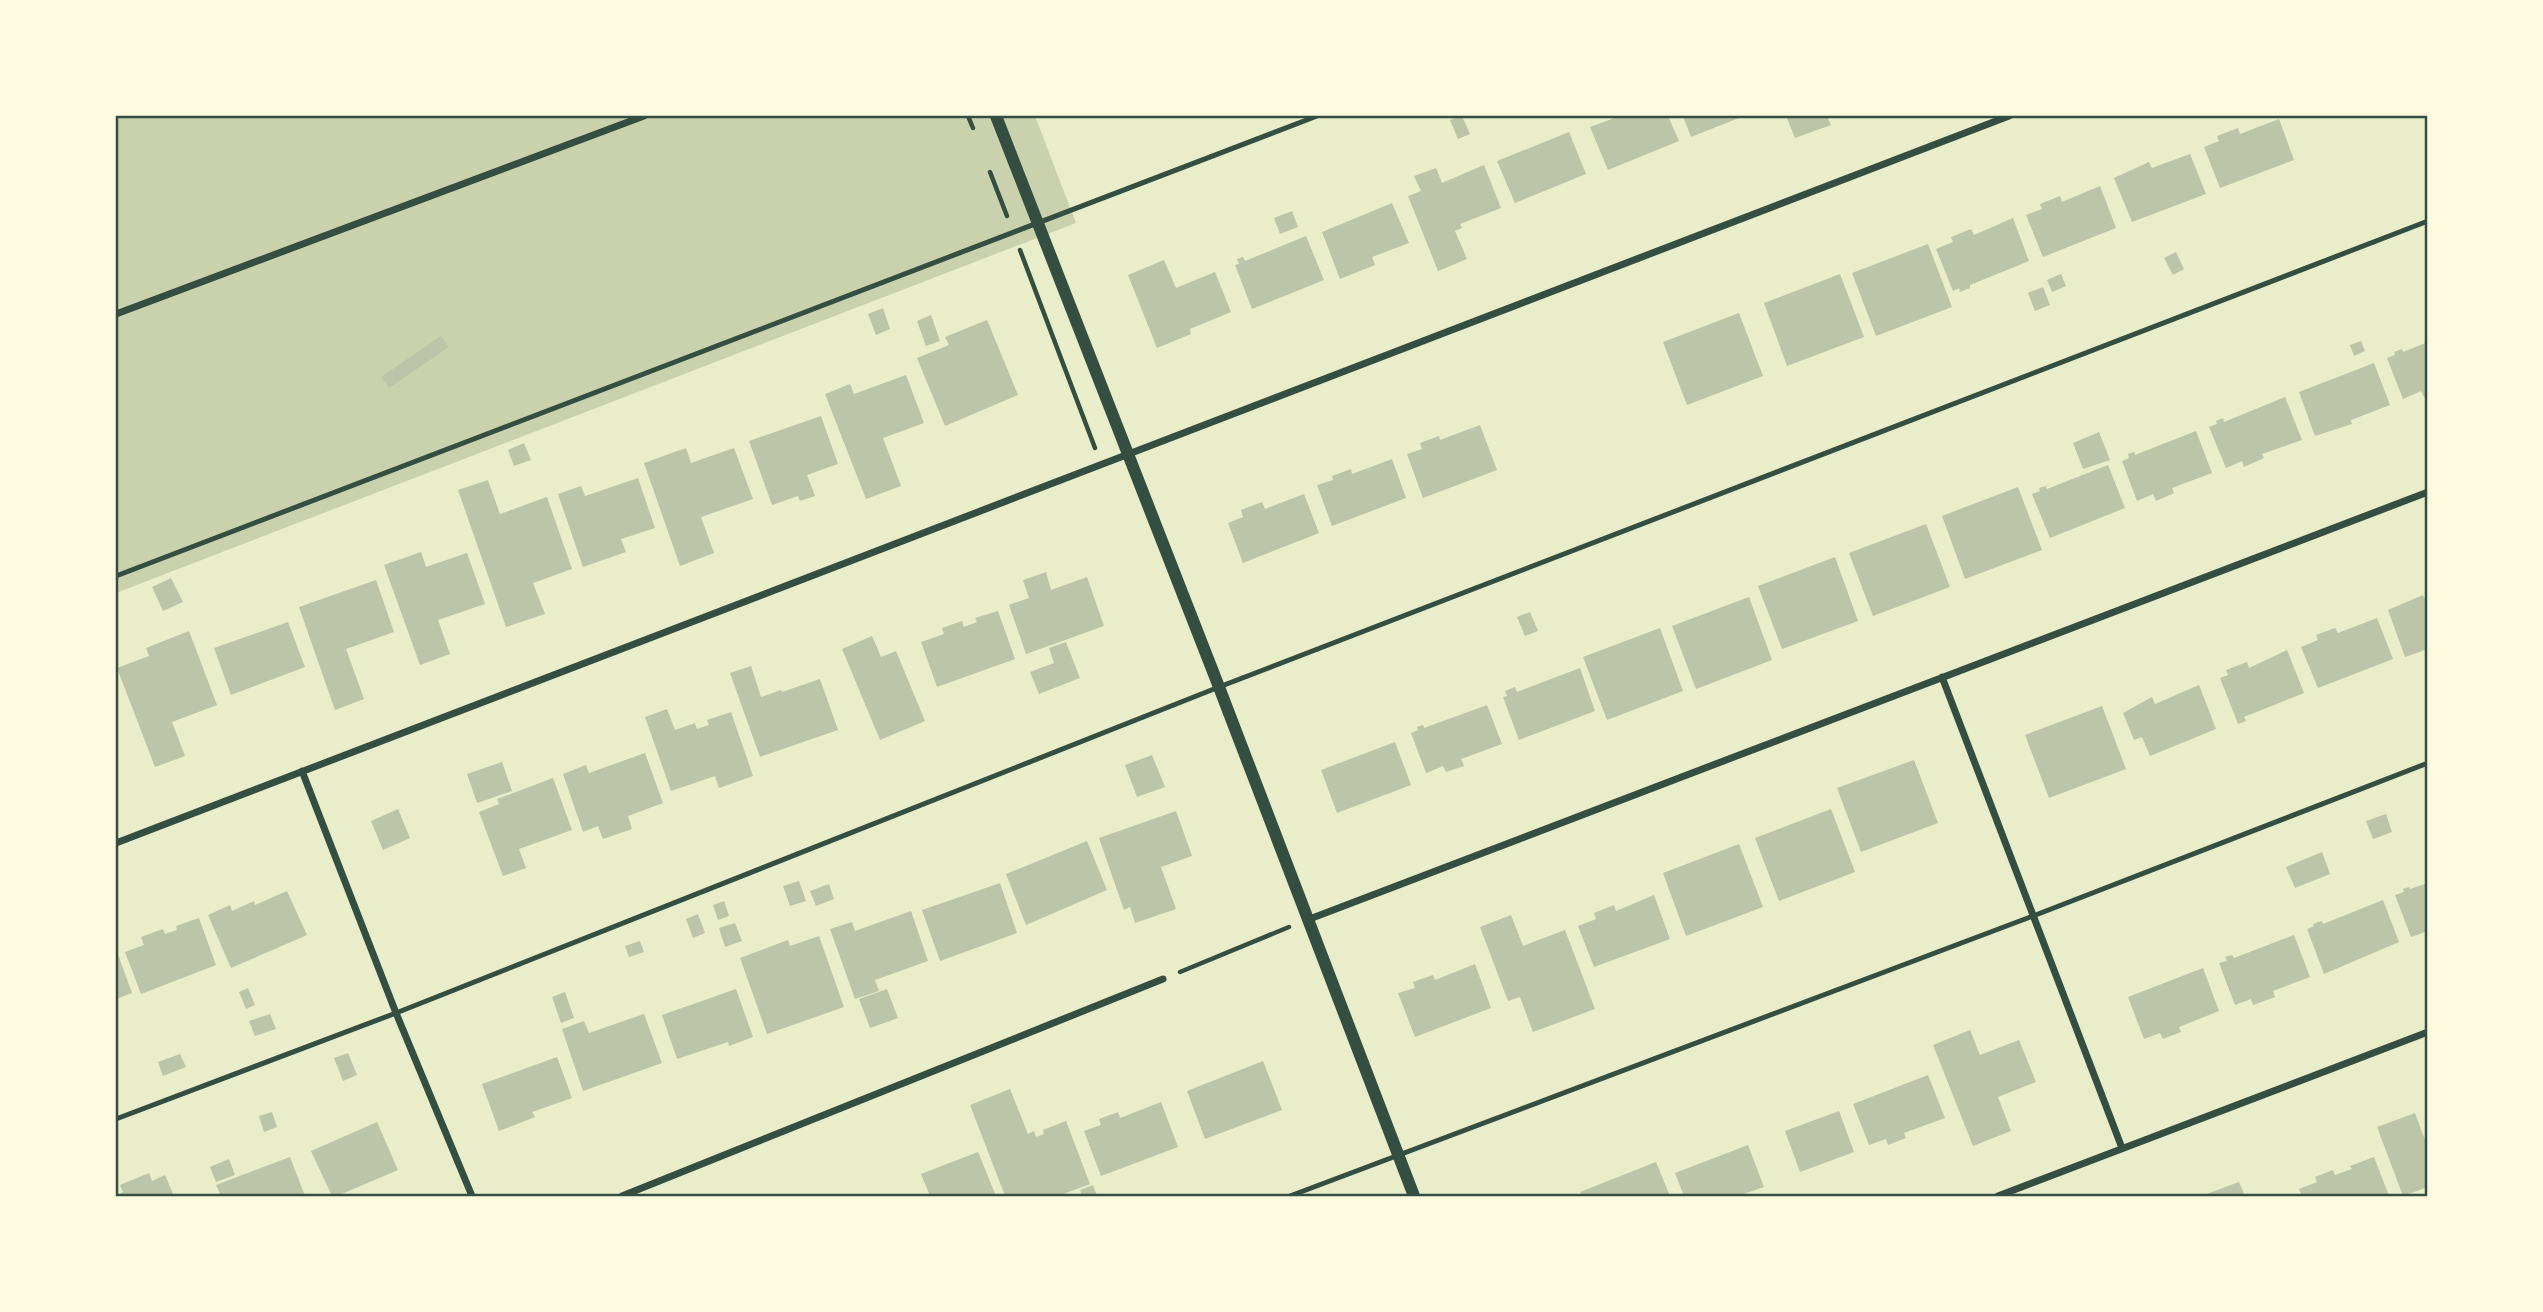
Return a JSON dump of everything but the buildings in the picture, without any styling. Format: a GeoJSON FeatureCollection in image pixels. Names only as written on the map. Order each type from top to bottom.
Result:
{"type":"FeatureCollection","features":[{"type":"Feature","properties":{"kind":"street"},"geometry":{"type":"LineString","coordinates":[[116,314],[644,116]]}},
{"type":"Feature","properties":{"kind":"street"},"geometry":{"type":"LineString","coordinates":[[996,116],[1414,1196]]}},
{"type":"Feature","properties":{"kind":"street"},"geometry":{"type":"LineString","coordinates":[[116,843],[2009,116]]}},
{"type":"Feature","properties":{"kind":"street"},"geometry":{"type":"LineString","coordinates":[[1307,919],[2427,492]]}},
{"type":"Feature","properties":{"kind":"street"},"geometry":{"type":"LineString","coordinates":[[1942,677],[2122,1148]]}},
{"type":"Feature","properties":{"kind":"street"},"geometry":{"type":"LineString","coordinates":[[302,771],[396,1013],[472,1196]]}},
{"type":"Feature","properties":{"kind":"street"},"geometry":{"type":"LineString","coordinates":[[622,1196],[1163,979]]}},
{"type":"Feature","properties":{"kind":"street"},"geometry":{"type":"LineString","coordinates":[[1998,1196],[2427,1032]]}},
{"type":"Feature","properties":{"kind":"lane"},"geometry":{"type":"LineString","coordinates":[[116,576],[1317,116]]}},
{"type":"Feature","properties":{"kind":"lane"},"geometry":{"type":"LineString","coordinates":[[116,1119],[396,1013],[1219,687],[2427,221]]}},
{"type":"Feature","properties":{"kind":"lane"},"geometry":{"type":"LineString","coordinates":[[1290,1196],[2034,916],[2427,763]]}},
{"type":"Feature","properties":{"kind":"path"},"geometry":{"type":"LineString","coordinates":[[968,116],[973,129]]}},
{"type":"Feature","properties":{"kind":"path"},"geometry":{"type":"LineString","coordinates":[[988,168],[1102,465]]}},
{"type":"Feature","properties":{"kind":"path"},"geometry":{"type":"LineString","coordinates":[[1163,979],[1307,919]]}},
{"type":"Feature","properties":{"kind":"green space"},"geometry":{"type":"Polygon","coordinates":[[[116,116],[1035,116],[1076,223],[116,593],[116,116]]]}}]}
